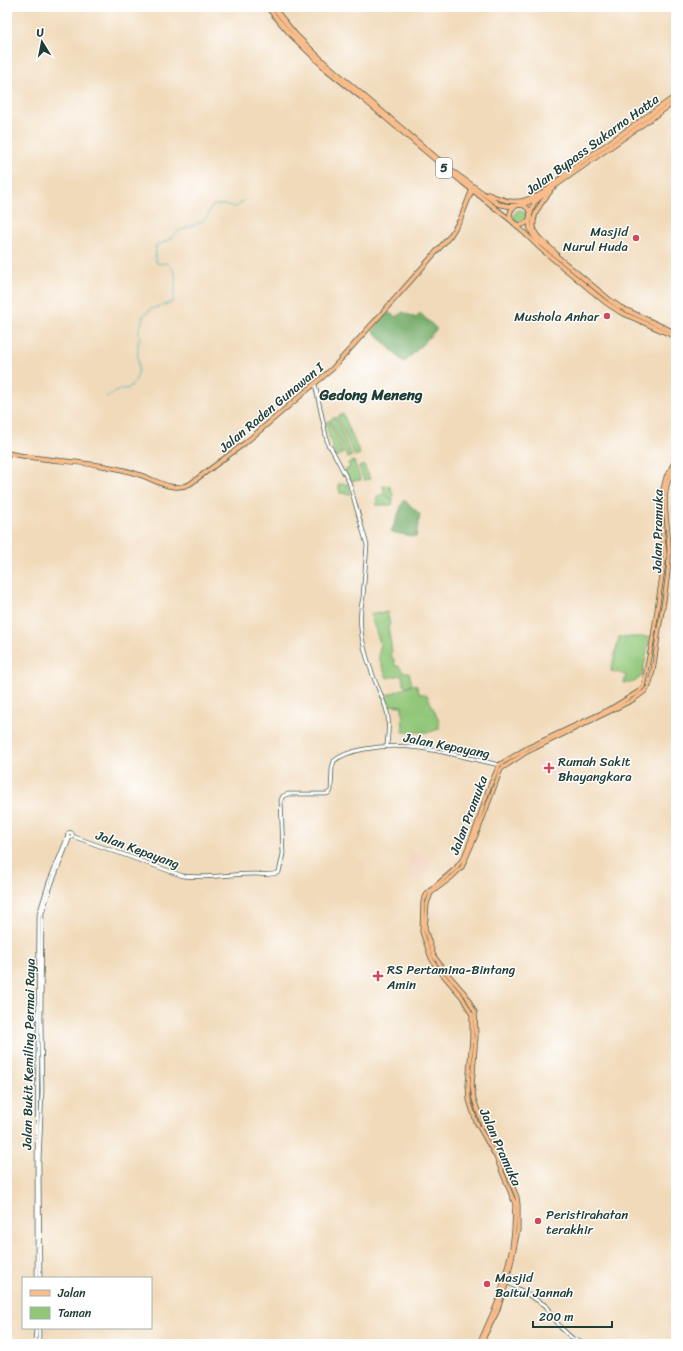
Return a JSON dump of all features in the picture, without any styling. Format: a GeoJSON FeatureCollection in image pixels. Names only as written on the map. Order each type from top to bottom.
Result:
{"type":"FeatureCollection","features":[{"type":"Feature","properties":{"kind":"highway","name":"5"},"geometry":{"type":"LineString","coordinates":[[267,7],[315,60],[372,104]]}},
{"type":"Feature","properties":{"kind":"highway","name":"5"},"geometry":{"type":"LineString","coordinates":[[273,7],[296,34],[324,62],[472,190],[514,223]]}},
{"type":"Feature","properties":{"kind":"highway","name":"Jalan Bypass Sukarno Hatta"},"geometry":{"type":"LineString","coordinates":[[632,129],[676,96]]}},
{"type":"Feature","properties":{"kind":"highway","name":"Jalan Bypass Sukarno Hatta"},"geometry":{"type":"LineString","coordinates":[[518,205],[531,201],[626,133],[676,101]]}},
{"type":"Feature","properties":{"kind":"highway","name":"5"},"geometry":{"type":"LineString","coordinates":[[379,110],[452,171],[498,204],[508,206],[518,205]]}},
{"type":"Feature","properties":{"kind":"highway","name":"Jalan Bypass Sukarno Hatta"},"geometry":{"type":"LineString","coordinates":[[530,216],[534,204],[549,189]]}},
{"type":"Feature","properties":{"kind":"highway"},"geometry":{"type":"LineString","coordinates":[[478,190],[502,200],[514,202],[532,198],[549,189]]}},
{"type":"Feature","properties":{"kind":"highway"},"geometry":{"type":"LineString","coordinates":[[549,189],[538,209],[534,227],[539,238],[553,250],[561,260]]}},
{"type":"Feature","properties":{"kind":"highway","name":"Jalan Raden Gunawan I"},"geometry":{"type":"LineString","coordinates":[[7,453],[31,458],[120,470],[144,476],[172,487],[183,487],[190,484],[246,443],[332,369],[450,236],[460,220],[472,190]]}},
{"type":"Feature","properties":{"kind":"highway"},"geometry":{"type":"LineString","coordinates":[[676,333],[620,307],[561,260],[552,255],[533,235],[529,228],[530,216],[528,208],[518,205],[512,208],[510,218],[514,223],[614,308],[676,338]]}},
{"type":"Feature","properties":{"kind":"highway"},"geometry":{"type":"LineString","coordinates":[[514,223],[524,224],[530,216]]}},
{"type":"Feature","properties":{"kind":"main road","name":"Jalan Pramuka"},"geometry":{"type":"LineString","coordinates":[[472,1100],[476,1036],[475,1012],[466,995],[444,972],[432,950],[425,930],[426,911],[430,895],[462,867],[501,769],[539,744],[608,710],[641,690],[645,679],[660,609],[669,555],[660,519],[661,497],[666,477],[676,459]]}},
{"type":"Feature","properties":{"kind":"main road","name":"Jalan Pramuka"},"geometry":{"type":"LineString","coordinates":[[666,540],[666,491],[668,480],[676,465]]}},
{"type":"Feature","properties":{"kind":"main road","name":"Jalan Pramuka"},"geometry":{"type":"LineString","coordinates":[[482,1344],[497,1312],[507,1282],[516,1230],[515,1212],[513,1199],[496,1158],[476,1122],[468,1085],[472,1038],[472,1015],[462,997],[433,963],[422,932],[422,910],[423,902],[427,893],[451,873],[461,861],[479,825],[486,796],[499,765],[527,748],[539,744]]}},
{"type":"Feature","properties":{"kind":"main road","name":"Jalan Pramuka"},"geometry":{"type":"LineString","coordinates":[[479,1344],[499,1299],[516,1230]]}},
{"type":"Feature","properties":{"kind":"street"},"geometry":{"type":"LineString","coordinates":[[315,384],[328,445],[349,482],[367,545],[363,597],[361,604],[360,635],[373,677],[387,712],[387,746]]}},
{"type":"Feature","properties":{"kind":"street","name":"Jalan Kepayang"},"geometry":{"type":"LineString","coordinates":[[70,836],[183,876],[276,874],[279,872],[283,854],[281,800],[283,796],[288,794],[327,794],[330,791],[332,764],[335,760],[356,750],[387,746],[406,746],[437,751],[499,765]]}},
{"type":"Feature","properties":{"kind":"street","name":"Jalan Bukit Kemiling Permai Raya"},"geometry":{"type":"LineString","coordinates":[[38,1277],[39,1163],[42,1091],[42,913],[70,836]]}},
{"type":"Feature","properties":{"kind":"street"},"geometry":{"type":"LineString","coordinates":[[507,1282],[545,1305],[561,1328],[572,1338],[585,1344]]}},
{"type":"Feature","properties":{"kind":"street"},"geometry":{"type":"LineString","coordinates":[[36,1329],[36,1344]]}},
{"type":"Feature","properties":{"kind":"street"},"geometry":{"type":"LineString","coordinates":[[39,1329],[39,1344]]}},
{"type":"Feature","properties":{"kind":"shaded area","name":"Rumah Sakit Bhayangkara"},"geometry":{"type":"Polygon","coordinates":[[[560,746],[562,748],[564,747],[569,755],[558,760],[553,750],[560,746]]]}},
{"type":"Feature","properties":{"kind":"shaded area","name":"Rumah Sakit Bhayangkara"},"geometry":{"type":"Polygon","coordinates":[[[552,753],[563,775],[547,783],[534,761],[552,753]]]}},
{"type":"Feature","properties":{"kind":"shaded area"},"geometry":{"type":"Polygon","coordinates":[[[410,852],[433,856],[428,873],[422,873],[421,880],[408,878],[409,871],[407,870],[410,852]]]}},
{"type":"Feature","properties":{"kind":"shaded area"},"geometry":{"type":"Polygon","coordinates":[[[435,909],[438,916],[426,920],[426,911],[435,909]]]}},
{"type":"Feature","properties":{"kind":"green space"},"geometry":{"type":"Polygon","coordinates":[[[520,210],[524,212],[526,216],[524,220],[520,222],[516,220],[514,216],[516,212],[520,210]]]}},
{"type":"Feature","properties":{"kind":"green space"},"geometry":{"type":"Polygon","coordinates":[[[387,312],[396,317],[403,312],[416,318],[420,313],[437,329],[405,362],[402,361],[373,331],[387,312]]]}},
{"type":"Feature","properties":{"kind":"green space"},"geometry":{"type":"Polygon","coordinates":[[[343,414],[360,454],[355,456],[337,417],[343,414]]]}},
{"type":"Feature","properties":{"kind":"green space"},"geometry":{"type":"Polygon","coordinates":[[[335,417],[352,456],[348,458],[330,420],[335,417]]]}},
{"type":"Feature","properties":{"kind":"green space"},"geometry":{"type":"Polygon","coordinates":[[[329,421],[343,453],[337,457],[331,444],[326,422],[329,421]]]}},
{"type":"Feature","properties":{"kind":"green space"},"geometry":{"type":"Polygon","coordinates":[[[354,461],[361,480],[350,481],[345,470],[350,468],[348,463],[354,461]]]}},
{"type":"Feature","properties":{"kind":"green space"},"geometry":{"type":"Polygon","coordinates":[[[364,465],[370,479],[364,480],[359,467],[364,465]]]}},
{"type":"Feature","properties":{"kind":"green space"},"geometry":{"type":"Polygon","coordinates":[[[338,484],[348,484],[351,494],[340,493],[338,484]]]}},
{"type":"Feature","properties":{"kind":"green space"},"geometry":{"type":"Polygon","coordinates":[[[389,485],[393,494],[393,500],[386,495],[393,501],[392,505],[376,505],[377,496],[384,495],[383,486],[389,485]]]}},
{"type":"Feature","properties":{"kind":"green space"},"geometry":{"type":"Polygon","coordinates":[[[404,500],[420,514],[416,537],[391,532],[404,500]]]}},
{"type":"Feature","properties":{"kind":"green space"},"geometry":{"type":"Polygon","coordinates":[[[379,612],[379,614],[387,612],[390,625],[388,626],[392,652],[390,653],[394,660],[395,666],[399,666],[403,672],[409,672],[412,684],[405,687],[401,675],[387,678],[379,658],[380,643],[370,614],[379,612]]]}},
{"type":"Feature","properties":{"kind":"green space"},"geometry":{"type":"Polygon","coordinates":[[[619,637],[650,637],[642,676],[634,682],[624,683],[626,675],[611,671],[619,637]]]}},
{"type":"Feature","properties":{"kind":"green space"},"geometry":{"type":"Polygon","coordinates":[[[416,684],[419,693],[427,695],[439,721],[439,729],[430,732],[403,732],[402,706],[387,705],[384,696],[416,684]]]}},
{"type":"Feature","properties":{"kind":"waterway"},"geometry":{"type":"LineString","coordinates":[[106,397],[120,390],[129,388],[135,381],[138,369],[138,344],[140,338],[139,329],[143,316],[151,309],[173,302],[176,280],[175,275],[173,270],[166,263],[157,263],[155,258],[156,245],[167,241],[179,231],[203,221],[208,215],[212,206],[224,205],[236,207],[245,200]]}},
{"type":"Feature","properties":{"kind":"place","name":"Masjid Nurul Huda"},"geometry":{"type":"Point","coordinates":[636,238]}},
{"type":"Feature","properties":{"kind":"place","name":"Mushola Anhar"},"geometry":{"type":"Point","coordinates":[607,316]}},
{"type":"Feature","properties":{"kind":"place","name":"Rumah Sakit Bhayangkara"},"geometry":{"type":"Point","coordinates":[549,768]}},
{"type":"Feature","properties":{"kind":"place","name":"RS Pertamina-Bintang Amin"},"geometry":{"type":"Point","coordinates":[378,976]}},
{"type":"Feature","properties":{"kind":"place","name":"Peristirahatan terakhir"},"geometry":{"type":"Point","coordinates":[538,1221]}},
{"type":"Feature","properties":{"kind":"place","name":"Masjid Baitul Jannah"},"geometry":{"type":"Point","coordinates":[487,1284]}},
{"type":"Feature","properties":{"kind":"district","name":"Gedong Meneng"},"geometry":{"type":"Point","coordinates":[371,395]}}]}
